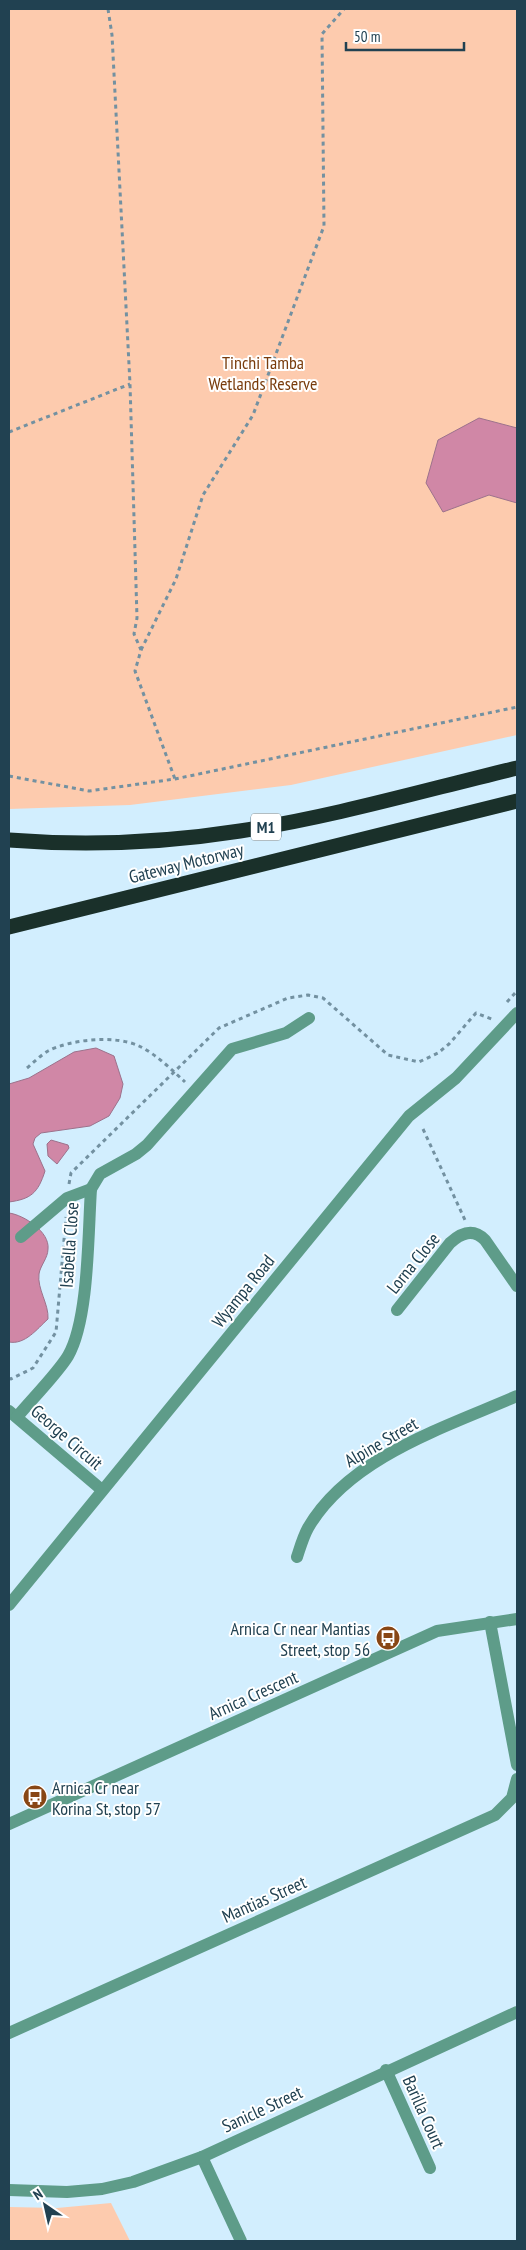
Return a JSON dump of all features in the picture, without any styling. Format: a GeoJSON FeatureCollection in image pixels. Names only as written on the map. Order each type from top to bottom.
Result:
{"type":"FeatureCollection","features":[{"type":"Feature","properties":{"kind":"highway","name":"Gateway Motorway"},"geometry":{"type":"LineString","coordinates":[[9,840],[57,844],[130,843],[240,831],[292,822],[517,768]]}},
{"type":"Feature","properties":{"kind":"highway","name":"Gateway Motorway"},"geometry":{"type":"LineString","coordinates":[[9,927],[517,800]]}},
{"type":"Feature","properties":{"kind":"street","name":"Wyampa Road"},"geometry":{"type":"LineString","coordinates":[[9,1606],[409,1116],[461,1073],[517,1013]]}},
{"type":"Feature","properties":{"kind":"street","name":"Isabella Close"},"geometry":{"type":"LineString","coordinates":[[13,1414],[68,1356],[77,1334],[84,1299],[91,1189],[100,1174],[136,1154],[147,1145],[232,1048],[286,1033],[309,1018]]}},
{"type":"Feature","properties":{"kind":"street"},"geometry":{"type":"LineString","coordinates":[[21,1237],[67,1198],[91,1189]]}},
{"type":"Feature","properties":{"kind":"street"},"geometry":{"type":"LineString","coordinates":[[470,1232],[480,1235],[485,1240],[517,1286]]}},
{"type":"Feature","properties":{"kind":"street","name":"Lorna Close"},"geometry":{"type":"LineString","coordinates":[[397,1310],[450,1243],[459,1235],[470,1232]]}},
{"type":"Feature","properties":{"kind":"street","name":"Alpine Street"},"geometry":{"type":"LineString","coordinates":[[297,1557],[306,1531],[313,1520],[338,1490],[355,1475],[419,1439],[517,1396]]}},
{"type":"Feature","properties":{"kind":"street","name":"George Circuit"},"geometry":{"type":"LineString","coordinates":[[13,1414],[102,1490]]}},
{"type":"Feature","properties":{"kind":"street","name":"Arnica Crescent"},"geometry":{"type":"LineString","coordinates":[[9,1824],[437,1631],[517,1619]]}},
{"type":"Feature","properties":{"kind":"street"},"geometry":{"type":"LineString","coordinates":[[490,1622],[517,1765]]}},
{"type":"Feature","properties":{"kind":"street","name":"Mantias Street"},"geometry":{"type":"LineString","coordinates":[[9,2033],[495,1815],[512,1798],[517,1779]]}},
{"type":"Feature","properties":{"kind":"street","name":"Sanicle Street"},"geometry":{"type":"LineString","coordinates":[[9,2190],[68,2192],[102,2189],[133,2182],[202,2157],[386,2070],[517,2012]]}},
{"type":"Feature","properties":{"kind":"street","name":"Barilla Court"},"geometry":{"type":"LineString","coordinates":[[386,2070],[430,2168]]}},
{"type":"Feature","properties":{"kind":"street"},"geometry":{"type":"LineString","coordinates":[[202,2157],[241,2241]]}},
{"type":"Feature","properties":{"kind":"path"},"geometry":{"type":"LineString","coordinates":[[108,9],[112,35],[130,384],[138,618],[134,634],[140,650]]}},
{"type":"Feature","properties":{"kind":"path"},"geometry":{"type":"LineString","coordinates":[[175,779],[135,671],[140,650],[176,579],[203,495],[253,415],[324,226],[322,34],[344,9]]}},
{"type":"Feature","properties":{"kind":"path"},"geometry":{"type":"LineString","coordinates":[[9,432],[130,384]]}},
{"type":"Feature","properties":{"kind":"path"},"geometry":{"type":"LineString","coordinates":[[9,776],[89,791],[175,779],[517,707]]}},
{"type":"Feature","properties":{"kind":"path"},"geometry":{"type":"LineString","coordinates":[[9,1378],[11,1379],[33,1368],[56,1332],[67,1198],[71,1173],[219,1028],[288,998],[308,995],[323,998],[388,1055],[419,1062],[438,1053],[449,1044],[476,1013],[491,1018]]}},
{"type":"Feature","properties":{"kind":"path"},"geometry":{"type":"LineString","coordinates":[[27,1068],[47,1052],[60,1046],[82,1041],[120,1040],[140,1046],[195,1090]]}},
{"type":"Feature","properties":{"kind":"path"},"geometry":{"type":"LineString","coordinates":[[423,1129],[470,1232]]}},
{"type":"Feature","properties":{"kind":"green space","name":"Tinchi Tamba Wetlands Reserve"},"geometry":{"type":"Polygon","coordinates":[[[9,9],[517,9],[517,735],[291,785],[130,805],[9,809],[9,9]]]}},
{"type":"Feature","properties":{"kind":"green space"},"geometry":{"type":"Polygon","coordinates":[[[111,2203],[130,2241],[9,2241],[9,2207],[57,2208],[111,2203]]]}},
{"type":"Feature","properties":{"kind":"shaded area"},"geometry":{"type":"Polygon","coordinates":[[[479,418],[517,428],[517,503],[489,495],[443,512],[426,483],[438,440],[479,418]]]}},
{"type":"Feature","properties":{"kind":"shaded area"},"geometry":{"type":"Polygon","coordinates":[[[96,1048],[114,1056],[123,1084],[120,1098],[109,1116],[90,1126],[41,1133],[35,1138],[33,1144],[45,1171],[40,1185],[28,1197],[9,1202],[9,1084],[29,1078],[74,1052],[96,1048]]]}},
{"type":"Feature","properties":{"kind":"shaded area"},"geometry":{"type":"Polygon","coordinates":[[[51,1140],[68,1145],[69,1148],[57,1164],[48,1156],[47,1144],[51,1140]]]}},
{"type":"Feature","properties":{"kind":"shaded area"},"geometry":{"type":"Polygon","coordinates":[[[9,1213],[22,1217],[35,1225],[45,1236],[48,1243],[47,1256],[39,1274],[39,1280],[48,1319],[25,1339],[15,1342],[9,1342],[9,1213]]]}},
{"type":"Feature","properties":{"kind":"place","name":"Arnica Cr near Mantias Street, stop 56"},"geometry":{"type":"Point","coordinates":[388,1638]}},
{"type":"Feature","properties":{"kind":"place","name":"Arnica Cr near Korina St, stop 57"},"geometry":{"type":"Point","coordinates":[35,1797]}}]}
